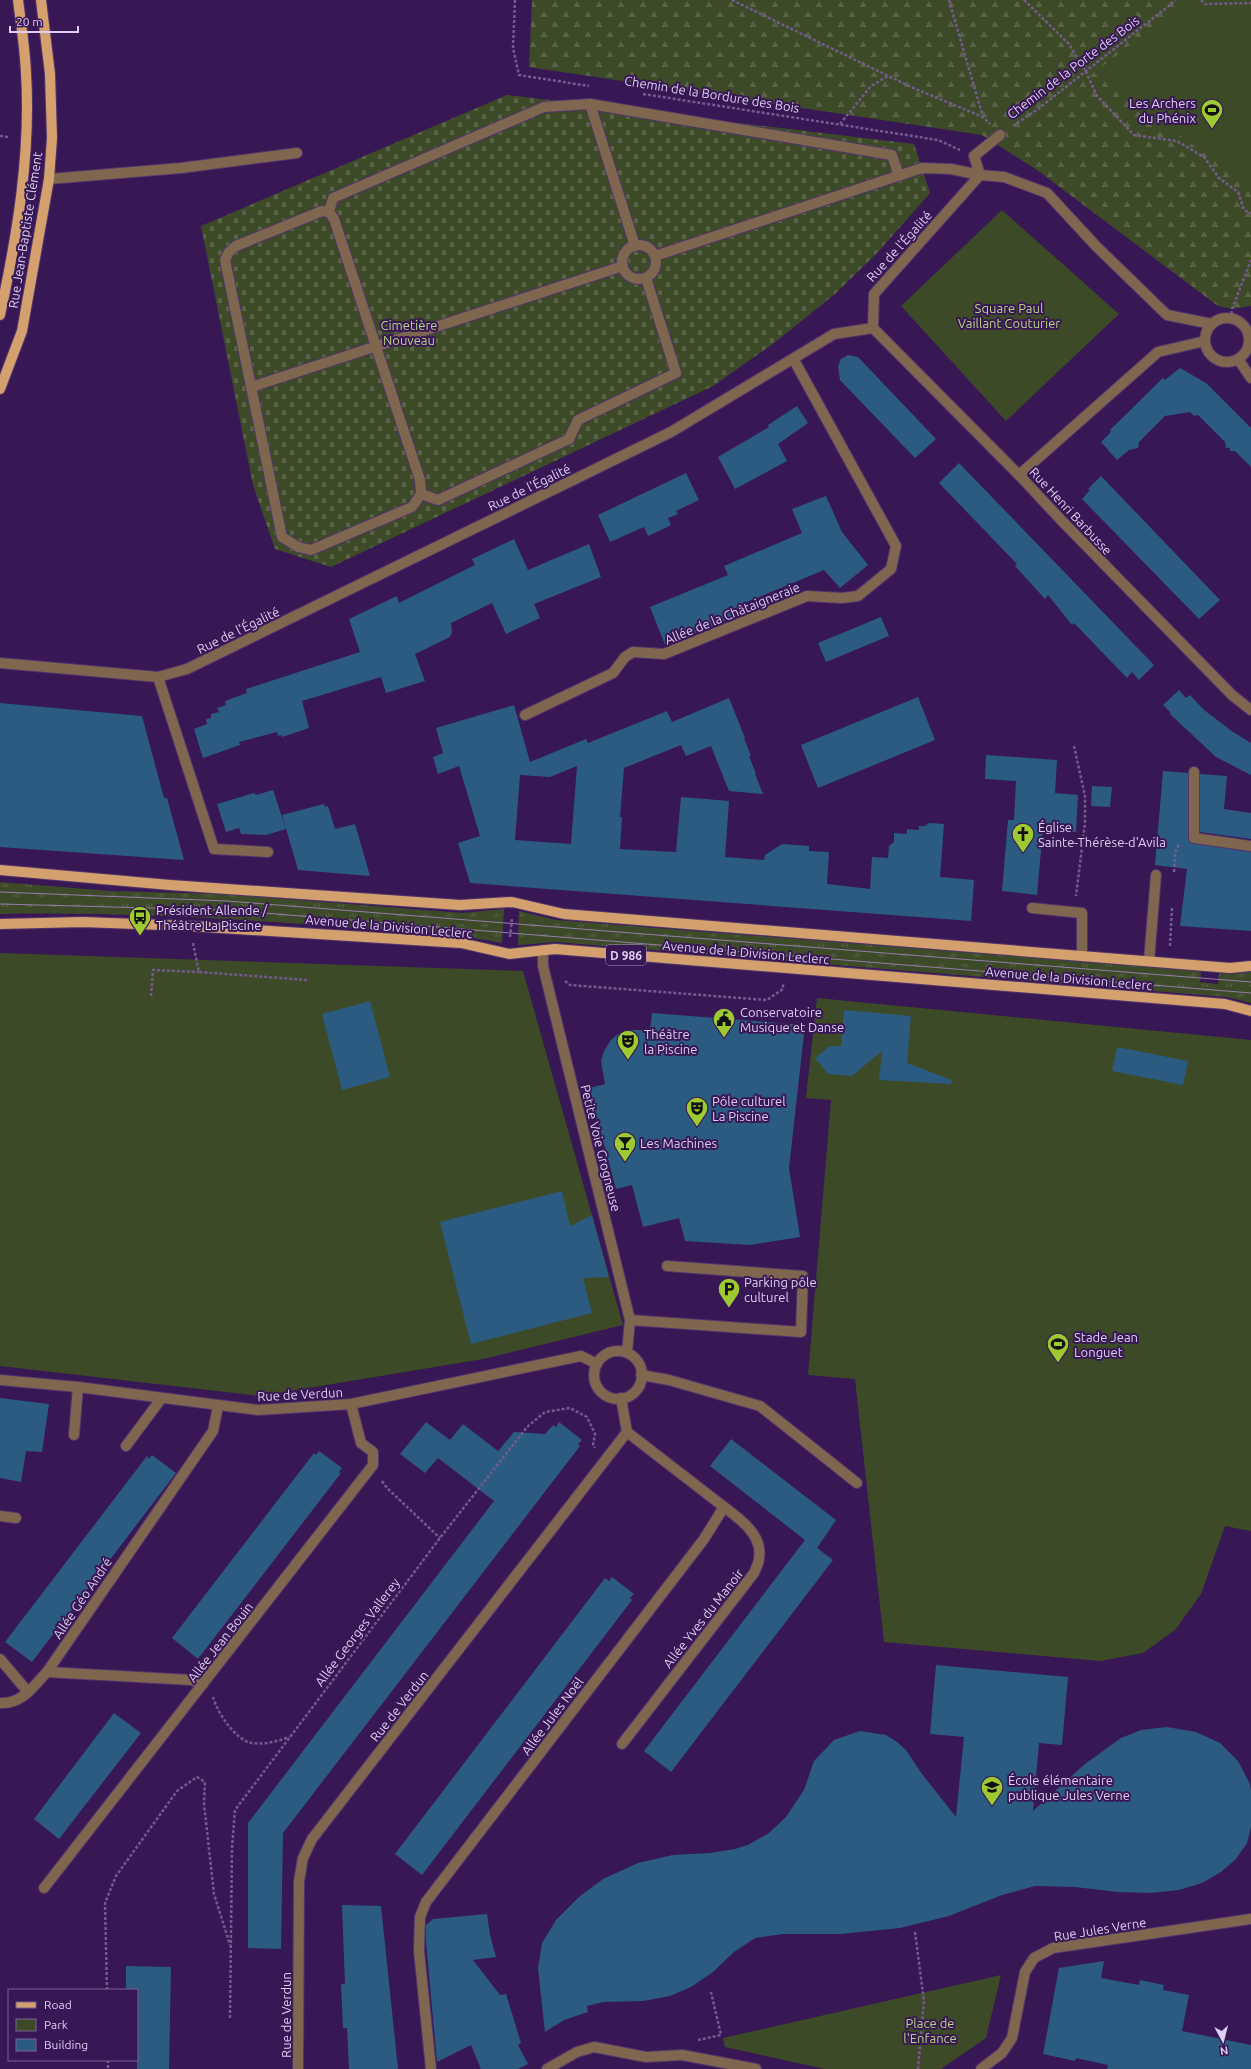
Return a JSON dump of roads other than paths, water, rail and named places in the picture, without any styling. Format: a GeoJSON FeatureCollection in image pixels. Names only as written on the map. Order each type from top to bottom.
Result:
{"type":"FeatureCollection","features":[{"type":"Feature","properties":{"kind":"main road","name":"Rue Jean-Baptiste Clément"},"geometry":{"type":"LineString","coordinates":[[0,315],[9,273],[24,179],[26,73],[18,0]]}},
{"type":"Feature","properties":{"kind":"main road","name":"Rue Jean-Baptiste Clément"},"geometry":{"type":"LineString","coordinates":[[0,389],[22,331],[49,179],[52,138],[50,74],[41,0]]}},
{"type":"Feature","properties":{"kind":"main road","name":"Avenue de la Division Leclerc"},"geometry":{"type":"LineString","coordinates":[[0,870],[170,885],[460,905],[512,902],[564,914],[1082,954],[1230,968],[1251,966]]}},
{"type":"Feature","properties":{"kind":"main road","name":"Avenue de la Division Leclerc"},"geometry":{"type":"LineString","coordinates":[[0,924],[83,922],[190,926],[461,942],[508,954],[555,949],[1225,1004],[1251,1011]]}},
{"type":"Feature","properties":{"kind":"street"},"geometry":{"type":"LineString","coordinates":[[590,104],[635,246]]}},
{"type":"Feature","properties":{"kind":"street"},"geometry":{"type":"LineString","coordinates":[[330,212],[322,211],[236,246],[229,252],[225,260],[282,537],[298,547],[311,550],[412,507],[421,494],[420,480],[334,219],[330,212],[333,198],[544,107],[590,104],[892,155],[898,176]]}},
{"type":"Feature","properties":{"kind":"street"},"geometry":{"type":"LineString","coordinates":[[980,175],[974,156],[1000,135]]}},
{"type":"Feature","properties":{"kind":"street"},"geometry":{"type":"LineString","coordinates":[[49,179],[181,168],[297,153]]}},
{"type":"Feature","properties":{"kind":"street"},"geometry":{"type":"LineString","coordinates":[[655,256],[922,168],[951,169],[980,175],[1004,177],[1047,193],[1096,246],[1168,315],[1212,324]]}},
{"type":"Feature","properties":{"kind":"street","name":"Rue de l'Égalité"},"geometry":{"type":"LineString","coordinates":[[0,663],[158,677],[187,669],[670,432],[794,360],[834,334],[873,328],[874,294],[980,175]]}},
{"type":"Feature","properties":{"kind":"street"},"geometry":{"type":"LineString","coordinates":[[635,246],[644,246],[651,250],[655,256],[657,263],[654,270],[646,278],[634,279],[628,275],[623,266],[624,254],[635,246]]}},
{"type":"Feature","properties":{"kind":"street"},"geometry":{"type":"LineString","coordinates":[[252,388],[623,266]]}},
{"type":"Feature","properties":{"kind":"street"},"geometry":{"type":"LineString","coordinates":[[421,494],[438,500],[569,439],[578,420],[676,373],[646,278]]}},
{"type":"Feature","properties":{"kind":"street"},"geometry":{"type":"LineString","coordinates":[[1231,319],[1249,329],[1247,350],[1238,359],[1226,362],[1214,358],[1209,354],[1205,341],[1208,329],[1212,324],[1218,320],[1231,319]]}},
{"type":"Feature","properties":{"kind":"street","name":"Rue Henri Barbusse"},"geometry":{"type":"LineString","coordinates":[[873,328],[1019,475],[1226,689],[1251,710]]}},
{"type":"Feature","properties":{"kind":"street"},"geometry":{"type":"LineString","coordinates":[[1019,475],[1158,352],[1205,341]]}},
{"type":"Feature","properties":{"kind":"street"},"geometry":{"type":"LineString","coordinates":[[1238,359],[1251,378]]}},
{"type":"Feature","properties":{"kind":"street","name":"Allée de la Châtaigneraie"},"geometry":{"type":"LineString","coordinates":[[525,715],[613,673],[625,657],[633,652],[664,654],[807,596],[842,598],[858,596],[891,569],[896,546],[794,360]]}},
{"type":"Feature","properties":{"kind":"street"},"geometry":{"type":"LineString","coordinates":[[158,677],[214,849],[268,852]]}},
{"type":"Feature","properties":{"kind":"street"},"geometry":{"type":"LineString","coordinates":[[1194,772],[1194,838],[1251,846]]}},
{"type":"Feature","properties":{"kind":"street"},"geometry":{"type":"LineString","coordinates":[[1149,961],[1156,876]]}},
{"type":"Feature","properties":{"kind":"street"},"geometry":{"type":"LineString","coordinates":[[1032,908],[1082,913],[1082,954]]}},
{"type":"Feature","properties":{"kind":"street","name":"Petite Voie Grogneuse"},"geometry":{"type":"LineString","coordinates":[[543,950],[543,966],[630,1320],[627,1352]]}},
{"type":"Feature","properties":{"kind":"street"},"geometry":{"type":"LineString","coordinates":[[630,1320],[801,1332],[804,1276],[667,1266]]}},
{"type":"Feature","properties":{"kind":"street"},"geometry":{"type":"LineString","coordinates":[[620,1351],[627,1352],[639,1364],[641,1375],[639,1386],[634,1392],[621,1398],[607,1396],[601,1392],[594,1378],[597,1364],[607,1354],[620,1351]]}},
{"type":"Feature","properties":{"kind":"street","name":"Rue de Verdun"},"geometry":{"type":"LineString","coordinates":[[0,1380],[78,1387],[161,1399],[258,1410],[351,1404],[581,1356],[597,1364]]}},
{"type":"Feature","properties":{"kind":"street"},"geometry":{"type":"LineString","coordinates":[[641,1375],[669,1380],[760,1406],[857,1483]]}},
{"type":"Feature","properties":{"kind":"street"},"geometry":{"type":"LineString","coordinates":[[74,1435],[78,1387]]}},
{"type":"Feature","properties":{"kind":"street"},"geometry":{"type":"LineString","coordinates":[[621,1398],[627,1432],[724,1507]]}},
{"type":"Feature","properties":{"kind":"street"},"geometry":{"type":"LineString","coordinates":[[126,1446],[161,1399]]}},
{"type":"Feature","properties":{"kind":"street","name":"Allée Jean Bouin"},"geometry":{"type":"LineString","coordinates":[[44,1888],[373,1465],[373,1452],[361,1443],[351,1404]]}},
{"type":"Feature","properties":{"kind":"street","name":"Allée Géo André"},"geometry":{"type":"LineString","coordinates":[[0,1703],[12,1703],[28,1692],[47,1672],[213,1431],[218,1406]]}},
{"type":"Feature","properties":{"kind":"street","name":"Rue de Verdun"},"geometry":{"type":"LineString","coordinates":[[298,2069],[298,1881],[303,1858],[309,1845],[627,1432]]}},
{"type":"Feature","properties":{"kind":"street","name":"Allée Yves du Manoir"},"geometry":{"type":"LineString","coordinates":[[622,1744],[754,1573],[760,1557],[757,1539],[745,1523],[724,1507]]}},
{"type":"Feature","properties":{"kind":"street","name":"Allée Jules Noël"},"geometry":{"type":"LineString","coordinates":[[431,2069],[419,1951],[420,1917],[426,1902],[704,1539],[724,1507]]}},
{"type":"Feature","properties":{"kind":"street"},"geometry":{"type":"LineString","coordinates":[[0,1516],[16,1518]]}},
{"type":"Feature","properties":{"kind":"street"},"geometry":{"type":"LineString","coordinates":[[0,1659],[28,1692]]}},
{"type":"Feature","properties":{"kind":"street"},"geometry":{"type":"LineString","coordinates":[[47,1672],[192,1680],[203,1684]]}},
{"type":"Feature","properties":{"kind":"street","name":"Rue Jules Verne"},"geometry":{"type":"LineString","coordinates":[[981,2069],[1002,2053],[1012,2038],[1025,1972],[1034,1958],[1053,1948],[1251,1919]]}},
{"type":"Feature","properties":{"kind":"street"},"geometry":{"type":"LineString","coordinates":[[547,2069],[577,2052],[594,2047],[646,2057],[682,2055],[756,2069]]}},
{"type":"Feature","properties":{"kind":"tram line"},"geometry":{"type":"LineString","coordinates":[[0,892],[227,901],[1251,982]]}},
{"type":"Feature","properties":{"kind":"tram line"},"geometry":{"type":"LineString","coordinates":[[0,904],[227,910],[1251,993]]}},
{"type":"Feature","properties":{"kind":"place","name":"Les Archers du Phénix"},"geometry":{"type":"Point","coordinates":[1212,130]}},
{"type":"Feature","properties":{"kind":"place","name":"Église Sainte-Thérèse-d'Avila"},"geometry":{"type":"Point","coordinates":[1023,854]}},
{"type":"Feature","properties":{"kind":"place","name":"Président Allende / Théâtre La Piscine"},"geometry":{"type":"Point","coordinates":[140,936]}},
{"type":"Feature","properties":{"kind":"place","name":"Conservatoire Musique et Danse"},"geometry":{"type":"Point","coordinates":[724,1038]}},
{"type":"Feature","properties":{"kind":"place","name":"Théâtre la Piscine"},"geometry":{"type":"Point","coordinates":[628,1060]}},
{"type":"Feature","properties":{"kind":"place","name":"Pôle culturel La Piscine"},"geometry":{"type":"Point","coordinates":[697,1128]}},
{"type":"Feature","properties":{"kind":"place","name":"Les Machines"},"geometry":{"type":"Point","coordinates":[625,1162]}},
{"type":"Feature","properties":{"kind":"place","name":"Parking pôle culturel"},"geometry":{"type":"Point","coordinates":[729,1308]}},
{"type":"Feature","properties":{"kind":"place","name":"Stade Jean Longuet"},"geometry":{"type":"Point","coordinates":[1058,1364]}},
{"type":"Feature","properties":{"kind":"place","name":"École élémentaire publique Jules Verne"},"geometry":{"type":"Point","coordinates":[992,1806]}},
{"type":"Feature","properties":{"kind":"park label","name":"Square Paul Vaillant Couturier"},"geometry":{"type":"Point","coordinates":[1009,316]}},
{"type":"Feature","properties":{"kind":"park label","name":"Cimetière Nouveau"},"geometry":{"type":"Point","coordinates":[409,332]}},
{"type":"Feature","properties":{"kind":"park label","name":"Place de l'Enfance"},"geometry":{"type":"Point","coordinates":[930,2030]}}]}
